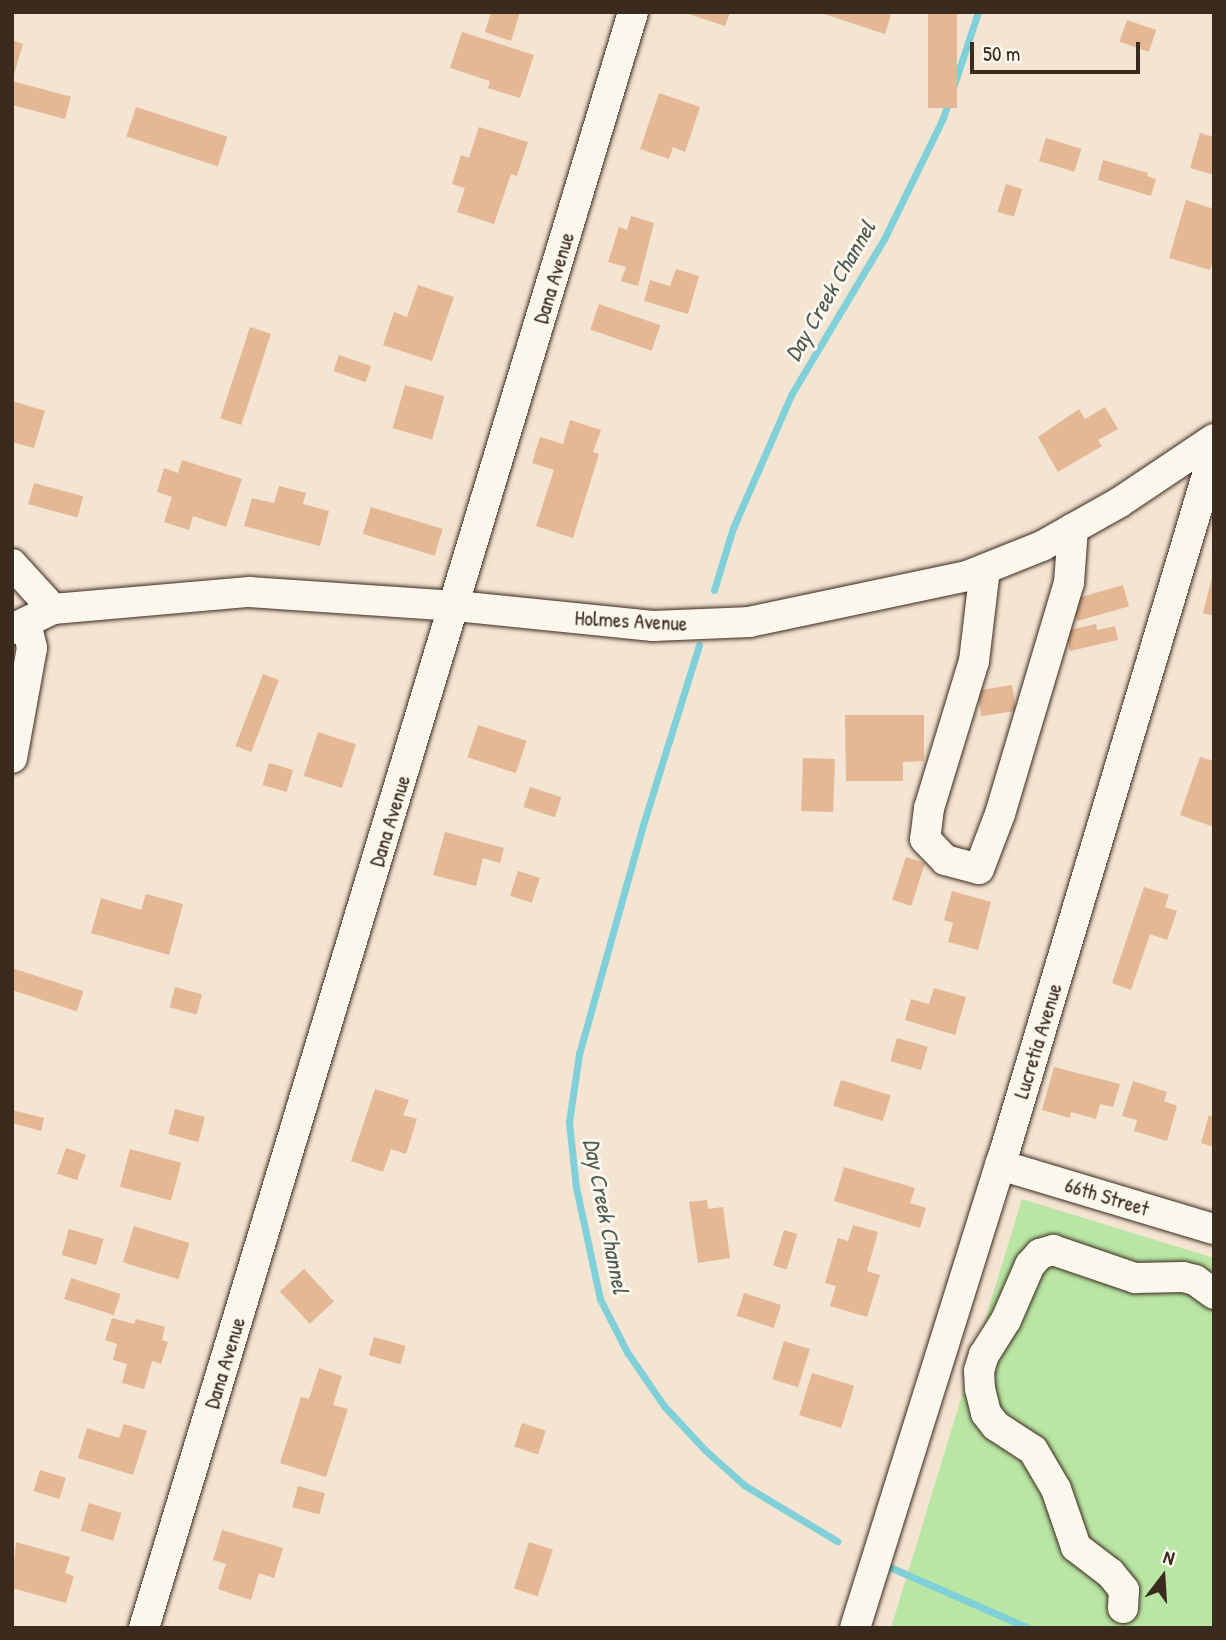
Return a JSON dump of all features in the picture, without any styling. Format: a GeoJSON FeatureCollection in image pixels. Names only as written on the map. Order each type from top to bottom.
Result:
{"type":"FeatureCollection","features":[{"type":"Feature","properties":{"kind":"street","name":"Dana Avenue"},"geometry":{"type":"LineString","coordinates":[[144,1628],[456,606],[633,12]]}},
{"type":"Feature","properties":{"kind":"street","name":"Holmes Avenue"},"geometry":{"type":"LineString","coordinates":[[19,626],[53,609],[249,592],[456,606],[653,626],[749,622],[967,576],[985,569],[1042,546],[1120,502],[1214,439]]}},
{"type":"Feature","properties":{"kind":"street","name":"Lucretia Avenue"},"geometry":{"type":"LineString","coordinates":[[855,1628],[1000,1165],[1214,452]]}},
{"type":"Feature","properties":{"kind":"street"},"geometry":{"type":"LineString","coordinates":[[985,569],[974,661],[929,808],[925,839],[946,860],[979,869],[1000,814],[1069,583],[1073,528]]}},
{"type":"Feature","properties":{"kind":"street"},"geometry":{"type":"LineString","coordinates":[[12,565],[53,609]]}},
{"type":"Feature","properties":{"kind":"street"},"geometry":{"type":"LineString","coordinates":[[14,745],[32,648],[19,626]]}},
{"type":"Feature","properties":{"kind":"street","name":"66th Street"},"geometry":{"type":"LineString","coordinates":[[1000,1165],[1214,1229]]}},
{"type":"Feature","properties":{"kind":"street"},"geometry":{"type":"LineString","coordinates":[[1123,1608],[1124,1590],[1110,1573],[1076,1547],[1056,1489],[1033,1450],[996,1426],[986,1413],[979,1389],[981,1363],[1006,1320],[1030,1265],[1040,1254],[1053,1250],[1135,1278],[1183,1277],[1195,1280],[1214,1294]]}},
{"type":"Feature","properties":{"kind":"green space"},"geometry":{"type":"Polygon","coordinates":[[[1022,1199],[1214,1258],[1214,1628],[891,1628],[1022,1199]]]}},
{"type":"Feature","properties":{"kind":"building"},"geometry":{"type":"Polygon","coordinates":[[[491,12],[520,12],[511,41],[485,32],[491,12]]]}},
{"type":"Feature","properties":{"kind":"building"},"geometry":{"type":"Polygon","coordinates":[[[683,12],[730,12],[725,26],[683,12]]]}},
{"type":"Feature","properties":{"kind":"building"},"geometry":{"type":"Polygon","coordinates":[[[881,12],[891,15],[885,34],[821,13],[881,12]]]}},
{"type":"Feature","properties":{"kind":"building"},"geometry":{"type":"Polygon","coordinates":[[[928,12],[957,12],[957,108],[928,108],[928,12]]]}},
{"type":"Feature","properties":{"kind":"building"},"geometry":{"type":"Polygon","coordinates":[[[1127,20],[1156,30],[1149,52],[1120,42],[1127,20]]]}},
{"type":"Feature","properties":{"kind":"building"},"geometry":{"type":"Polygon","coordinates":[[[462,32],[534,55],[520,98],[488,88],[490,81],[450,68],[462,32]]]}},
{"type":"Feature","properties":{"kind":"building"},"geometry":{"type":"Polygon","coordinates":[[[12,40],[23,44],[13,78],[12,78],[12,40]]]}},
{"type":"Feature","properties":{"kind":"building"},"geometry":{"type":"Polygon","coordinates":[[[12,81],[71,97],[65,119],[12,105],[12,81]]]}},
{"type":"Feature","properties":{"kind":"building"},"geometry":{"type":"Polygon","coordinates":[[[659,93],[700,107],[685,152],[673,147],[669,159],[640,149],[659,93]]]}},
{"type":"Feature","properties":{"kind":"building"},"geometry":{"type":"Polygon","coordinates":[[[136,107],[227,137],[218,166],[126,136],[136,107]]]}},
{"type":"Feature","properties":{"kind":"building"},"geometry":{"type":"Polygon","coordinates":[[[479,127],[528,142],[517,176],[511,174],[494,224],[457,212],[465,188],[452,184],[461,155],[469,158],[479,127]]]}},
{"type":"Feature","properties":{"kind":"building"},"geometry":{"type":"Polygon","coordinates":[[[1200,133],[1214,137],[1214,175],[1190,168],[1200,133]]]}},
{"type":"Feature","properties":{"kind":"building"},"geometry":{"type":"Polygon","coordinates":[[[1046,138],[1081,149],[1074,172],[1039,161],[1046,138]]]}},
{"type":"Feature","properties":{"kind":"building"},"geometry":{"type":"Polygon","coordinates":[[[1103,160],[1148,173],[1147,176],[1156,179],[1151,196],[1098,180],[1103,160]]]}},
{"type":"Feature","properties":{"kind":"building"},"geometry":{"type":"Polygon","coordinates":[[[1006,184],[1022,189],[1014,217],[998,212],[1006,184]]]}},
{"type":"Feature","properties":{"kind":"building"},"geometry":{"type":"Polygon","coordinates":[[[1186,200],[1214,209],[1214,257],[1210,270],[1169,258],[1186,200]]]}},
{"type":"Feature","properties":{"kind":"building"},"geometry":{"type":"Polygon","coordinates":[[[631,216],[654,223],[638,286],[621,281],[626,267],[608,262],[619,227],[627,230],[631,216]]]}},
{"type":"Feature","properties":{"kind":"building"},"geometry":{"type":"Polygon","coordinates":[[[676,269],[699,276],[688,314],[644,301],[650,280],[670,286],[676,269]]]}},
{"type":"Feature","properties":{"kind":"building"},"geometry":{"type":"Polygon","coordinates":[[[418,285],[454,297],[432,361],[383,345],[394,312],[407,317],[418,285]]]}},
{"type":"Feature","properties":{"kind":"building"},"geometry":{"type":"Polygon","coordinates":[[[599,304],[660,325],[652,351],[590,330],[599,304]]]}},
{"type":"Feature","properties":{"kind":"building"},"geometry":{"type":"Polygon","coordinates":[[[250,327],[271,334],[241,425],[220,418],[250,327]]]}},
{"type":"Feature","properties":{"kind":"building"},"geometry":{"type":"Polygon","coordinates":[[[339,355],[371,366],[366,382],[333,371],[339,355]]]}},
{"type":"Feature","properties":{"kind":"building"},"geometry":{"type":"Polygon","coordinates":[[[405,385],[444,396],[432,440],[393,428],[405,385]]]}},
{"type":"Feature","properties":{"kind":"building"},"geometry":{"type":"Polygon","coordinates":[[[12,401],[45,411],[34,448],[12,442],[12,401]]]}},
{"type":"Feature","properties":{"kind":"building"},"geometry":{"type":"Polygon","coordinates":[[[1105,407],[1118,429],[1098,440],[1102,446],[1058,472],[1038,437],[1079,409],[1085,419],[1105,407]]]}},
{"type":"Feature","properties":{"kind":"building"},"geometry":{"type":"Polygon","coordinates":[[[570,420],[601,430],[593,452],[599,454],[573,538],[536,526],[554,470],[532,463],[540,437],[563,444],[570,420]]]}},
{"type":"Feature","properties":{"kind":"building"},"geometry":{"type":"Polygon","coordinates":[[[182,460],[242,479],[226,527],[193,516],[189,530],[164,522],[172,497],[157,492],[164,468],[178,473],[182,460]]]}},
{"type":"Feature","properties":{"kind":"building"},"geometry":{"type":"Polygon","coordinates":[[[34,483],[83,496],[78,517],[28,504],[34,483]]]}},
{"type":"Feature","properties":{"kind":"building"},"geometry":{"type":"Polygon","coordinates":[[[279,486],[306,493],[303,504],[329,511],[320,546],[244,526],[252,498],[274,503],[279,486]]]}},
{"type":"Feature","properties":{"kind":"building"},"geometry":{"type":"Polygon","coordinates":[[[371,507],[443,529],[435,556],[363,534],[371,507]]]}},
{"type":"Feature","properties":{"kind":"building"},"geometry":{"type":"Polygon","coordinates":[[[1214,575],[1214,616],[1203,613],[1214,575]]]}},
{"type":"Feature","properties":{"kind":"building"},"geometry":{"type":"Polygon","coordinates":[[[1123,585],[1129,606],[1077,621],[1071,600],[1123,585]]]}},
{"type":"Feature","properties":{"kind":"building"},"geometry":{"type":"Polygon","coordinates":[[[1096,624],[1097,630],[1115,626],[1118,640],[1070,651],[1065,631],[1096,624]]]}},
{"type":"Feature","properties":{"kind":"building"},"geometry":{"type":"Polygon","coordinates":[[[263,674],[279,680],[251,752],[235,746],[263,674]]]}},
{"type":"Feature","properties":{"kind":"building"},"geometry":{"type":"Polygon","coordinates":[[[1012,685],[1016,711],[981,716],[977,690],[1012,685]]]}},
{"type":"Feature","properties":{"kind":"building"},"geometry":{"type":"Polygon","coordinates":[[[845,715],[924,715],[924,761],[903,762],[903,781],[846,781],[845,715]]]}},
{"type":"Feature","properties":{"kind":"building"},"geometry":{"type":"Polygon","coordinates":[[[478,725],[527,741],[516,773],[467,757],[478,725]]]}},
{"type":"Feature","properties":{"kind":"building"},"geometry":{"type":"Polygon","coordinates":[[[318,732],[356,744],[342,788],[304,776],[318,732]]]}},
{"type":"Feature","properties":{"kind":"building"},"geometry":{"type":"Polygon","coordinates":[[[1200,757],[1214,761],[1214,827],[1180,815],[1200,757]]]}},
{"type":"Feature","properties":{"kind":"building"},"geometry":{"type":"Polygon","coordinates":[[[803,758],[835,759],[833,812],[801,811],[803,758]]]}},
{"type":"Feature","properties":{"kind":"building"},"geometry":{"type":"Polygon","coordinates":[[[269,763],[293,770],[287,792],[263,785],[269,763]]]}},
{"type":"Feature","properties":{"kind":"building"},"geometry":{"type":"Polygon","coordinates":[[[530,787],[561,797],[555,817],[524,807],[530,787]]]}},
{"type":"Feature","properties":{"kind":"building"},"geometry":{"type":"Polygon","coordinates":[[[445,832],[504,848],[500,863],[483,858],[476,886],[433,875],[445,832]]]}},
{"type":"Feature","properties":{"kind":"building"},"geometry":{"type":"Polygon","coordinates":[[[906,857],[925,863],[911,906],[892,900],[906,857]]]}},
{"type":"Feature","properties":{"kind":"building"},"geometry":{"type":"Polygon","coordinates":[[[518,871],[540,878],[532,903],[510,896],[518,871]]]}},
{"type":"Feature","properties":{"kind":"building"},"geometry":{"type":"Polygon","coordinates":[[[1144,887],[1169,895],[1165,907],[1177,911],[1167,940],[1150,934],[1131,990],[1112,983],[1144,887]]]}},
{"type":"Feature","properties":{"kind":"building"},"geometry":{"type":"Polygon","coordinates":[[[952,891],[991,902],[978,950],[948,942],[953,923],[944,920],[952,891]]]}},
{"type":"Feature","properties":{"kind":"building"},"geometry":{"type":"Polygon","coordinates":[[[146,894],[183,904],[169,955],[91,933],[101,898],[141,910],[146,894]]]}},
{"type":"Feature","properties":{"kind":"building"},"geometry":{"type":"Polygon","coordinates":[[[12,968],[83,991],[77,1011],[12,990],[12,968]]]}},
{"type":"Feature","properties":{"kind":"building"},"geometry":{"type":"Polygon","coordinates":[[[175,987],[202,994],[197,1015],[170,1007],[175,987]]]}},
{"type":"Feature","properties":{"kind":"building"},"geometry":{"type":"Polygon","coordinates":[[[934,988],[966,997],[955,1035],[905,1020],[911,999],[929,1004],[934,988]]]}},
{"type":"Feature","properties":{"kind":"building"},"geometry":{"type":"Polygon","coordinates":[[[897,1038],[928,1047],[921,1070],[890,1061],[897,1038]]]}},
{"type":"Feature","properties":{"kind":"building"},"geometry":{"type":"Polygon","coordinates":[[[1054,1067],[1120,1084],[1113,1107],[1100,1104],[1096,1119],[1071,1112],[1070,1118],[1042,1110],[1054,1067]]]}},
{"type":"Feature","properties":{"kind":"building"},"geometry":{"type":"Polygon","coordinates":[[[841,1080],[891,1095],[883,1121],[833,1106],[841,1080]]]}},
{"type":"Feature","properties":{"kind":"building"},"geometry":{"type":"Polygon","coordinates":[[[1133,1081],[1167,1092],[1164,1101],[1177,1106],[1167,1141],[1134,1131],[1137,1120],[1122,1116],[1133,1081]]]}},
{"type":"Feature","properties":{"kind":"building"},"geometry":{"type":"Polygon","coordinates":[[[375,1089],[409,1100],[403,1115],[417,1119],[406,1154],[391,1149],[383,1172],[351,1161],[375,1089]]]}},
{"type":"Feature","properties":{"kind":"building"},"geometry":{"type":"Polygon","coordinates":[[[175,1109],[205,1117],[198,1142],[168,1134],[175,1109]]]}},
{"type":"Feature","properties":{"kind":"building"},"geometry":{"type":"Polygon","coordinates":[[[12,1110],[44,1118],[41,1131],[12,1123],[12,1110]]]}},
{"type":"Feature","properties":{"kind":"building"},"geometry":{"type":"Polygon","coordinates":[[[1209,1115],[1214,1117],[1214,1147],[1201,1143],[1209,1115]]]}},
{"type":"Feature","properties":{"kind":"building"},"geometry":{"type":"Polygon","coordinates":[[[66,1148],[86,1155],[77,1180],[57,1174],[66,1148]]]}},
{"type":"Feature","properties":{"kind":"building"},"geometry":{"type":"Polygon","coordinates":[[[130,1149],[181,1163],[171,1200],[120,1187],[130,1149]]]}},
{"type":"Feature","properties":{"kind":"building"},"geometry":{"type":"Polygon","coordinates":[[[844,1167],[915,1188],[910,1203],[926,1208],[920,1228],[834,1201],[844,1167]]]}},
{"type":"Feature","properties":{"kind":"building"},"geometry":{"type":"Polygon","coordinates":[[[707,1200],[708,1209],[723,1207],[730,1258],[698,1263],[689,1202],[707,1200]]]}},
{"type":"Feature","properties":{"kind":"building"},"geometry":{"type":"Polygon","coordinates":[[[853,1225],[878,1232],[867,1271],[880,1275],[867,1317],[830,1306],[836,1286],[825,1283],[838,1238],[848,1241],[853,1225]]]}},
{"type":"Feature","properties":{"kind":"building"},"geometry":{"type":"Polygon","coordinates":[[[134,1226],[189,1243],[178,1279],[123,1262],[134,1226]]]}},
{"type":"Feature","properties":{"kind":"building"},"geometry":{"type":"Polygon","coordinates":[[[69,1229],[104,1239],[96,1265],[62,1255],[69,1229]]]}},
{"type":"Feature","properties":{"kind":"building"},"geometry":{"type":"Polygon","coordinates":[[[784,1230],[797,1234],[787,1269],[773,1265],[784,1230]]]}},
{"type":"Feature","properties":{"kind":"building"},"geometry":{"type":"Polygon","coordinates":[[[304,1269],[334,1301],[310,1324],[280,1292],[304,1269]]]}},
{"type":"Feature","properties":{"kind":"building"},"geometry":{"type":"Polygon","coordinates":[[[71,1278],[120,1294],[114,1315],[64,1299],[71,1278]]]}},
{"type":"Feature","properties":{"kind":"building"},"geometry":{"type":"Polygon","coordinates":[[[744,1293],[781,1305],[774,1328],[737,1316],[744,1293]]]}},
{"type":"Feature","properties":{"kind":"building"},"geometry":{"type":"Polygon","coordinates":[[[112,1318],[134,1324],[136,1319],[165,1327],[162,1340],[168,1342],[161,1364],[152,1361],[144,1389],[122,1383],[127,1364],[113,1360],[117,1344],[105,1340],[112,1318]]]}},
{"type":"Feature","properties":{"kind":"building"},"geometry":{"type":"Polygon","coordinates":[[[374,1337],[406,1346],[400,1364],[369,1355],[374,1337]]]}},
{"type":"Feature","properties":{"kind":"building"},"geometry":{"type":"Polygon","coordinates":[[[784,1341],[810,1349],[798,1387],[772,1379],[784,1341]]]}},
{"type":"Feature","properties":{"kind":"building"},"geometry":{"type":"Polygon","coordinates":[[[319,1368],[342,1376],[333,1405],[348,1409],[326,1477],[280,1463],[301,1397],[309,1399],[319,1368]]]}},
{"type":"Feature","properties":{"kind":"building"},"geometry":{"type":"Polygon","coordinates":[[[812,1373],[854,1386],[841,1428],[799,1415],[812,1373]]]}},
{"type":"Feature","properties":{"kind":"building"},"geometry":{"type":"Polygon","coordinates":[[[522,1423],[546,1431],[538,1455],[514,1447],[522,1423]]]}},
{"type":"Feature","properties":{"kind":"building"},"geometry":{"type":"Polygon","coordinates":[[[124,1424],[147,1431],[133,1475],[78,1458],[87,1428],[119,1438],[124,1424]]]}},
{"type":"Feature","properties":{"kind":"building"},"geometry":{"type":"Polygon","coordinates":[[[40,1470],[66,1478],[59,1499],[34,1491],[40,1470]]]}},
{"type":"Feature","properties":{"kind":"building"},"geometry":{"type":"Polygon","coordinates":[[[298,1486],[325,1493],[319,1514],[292,1507],[298,1486]]]}},
{"type":"Feature","properties":{"kind":"building"},"geometry":{"type":"Polygon","coordinates":[[[89,1503],[122,1513],[113,1541],[81,1531],[89,1503]]]}},
{"type":"Feature","properties":{"kind":"building"},"geometry":{"type":"Polygon","coordinates":[[[222,1530],[283,1548],[274,1578],[259,1573],[251,1600],[218,1589],[226,1564],[213,1560],[222,1530]]]}},
{"type":"Feature","properties":{"kind":"building"},"geometry":{"type":"Polygon","coordinates":[[[16,1542],[70,1557],[65,1573],[74,1576],[66,1603],[12,1588],[16,1542]]]}},
{"type":"Feature","properties":{"kind":"building"},"geometry":{"type":"Polygon","coordinates":[[[529,1542],[553,1550],[538,1596],[514,1589],[529,1542]]]}},
{"type":"Feature","properties":{"kind":"waterway","name":"Day Creek Channel"},"geometry":{"type":"LineString","coordinates":[[714,590],[733,528],[791,395],[884,239],[943,118],[978,12]]}},
{"type":"Feature","properties":{"kind":"waterway","name":"Day Creek Channel"},"geometry":{"type":"LineString","coordinates":[[699,645],[643,825],[579,1054],[569,1122],[576,1187],[600,1299],[627,1352],[664,1406],[705,1450],[744,1485],[837,1541]]}},
{"type":"Feature","properties":{"kind":"waterway","name":"Day Creek Channel"},"geometry":{"type":"LineString","coordinates":[[892,1568],[1029,1628]]}}]}
